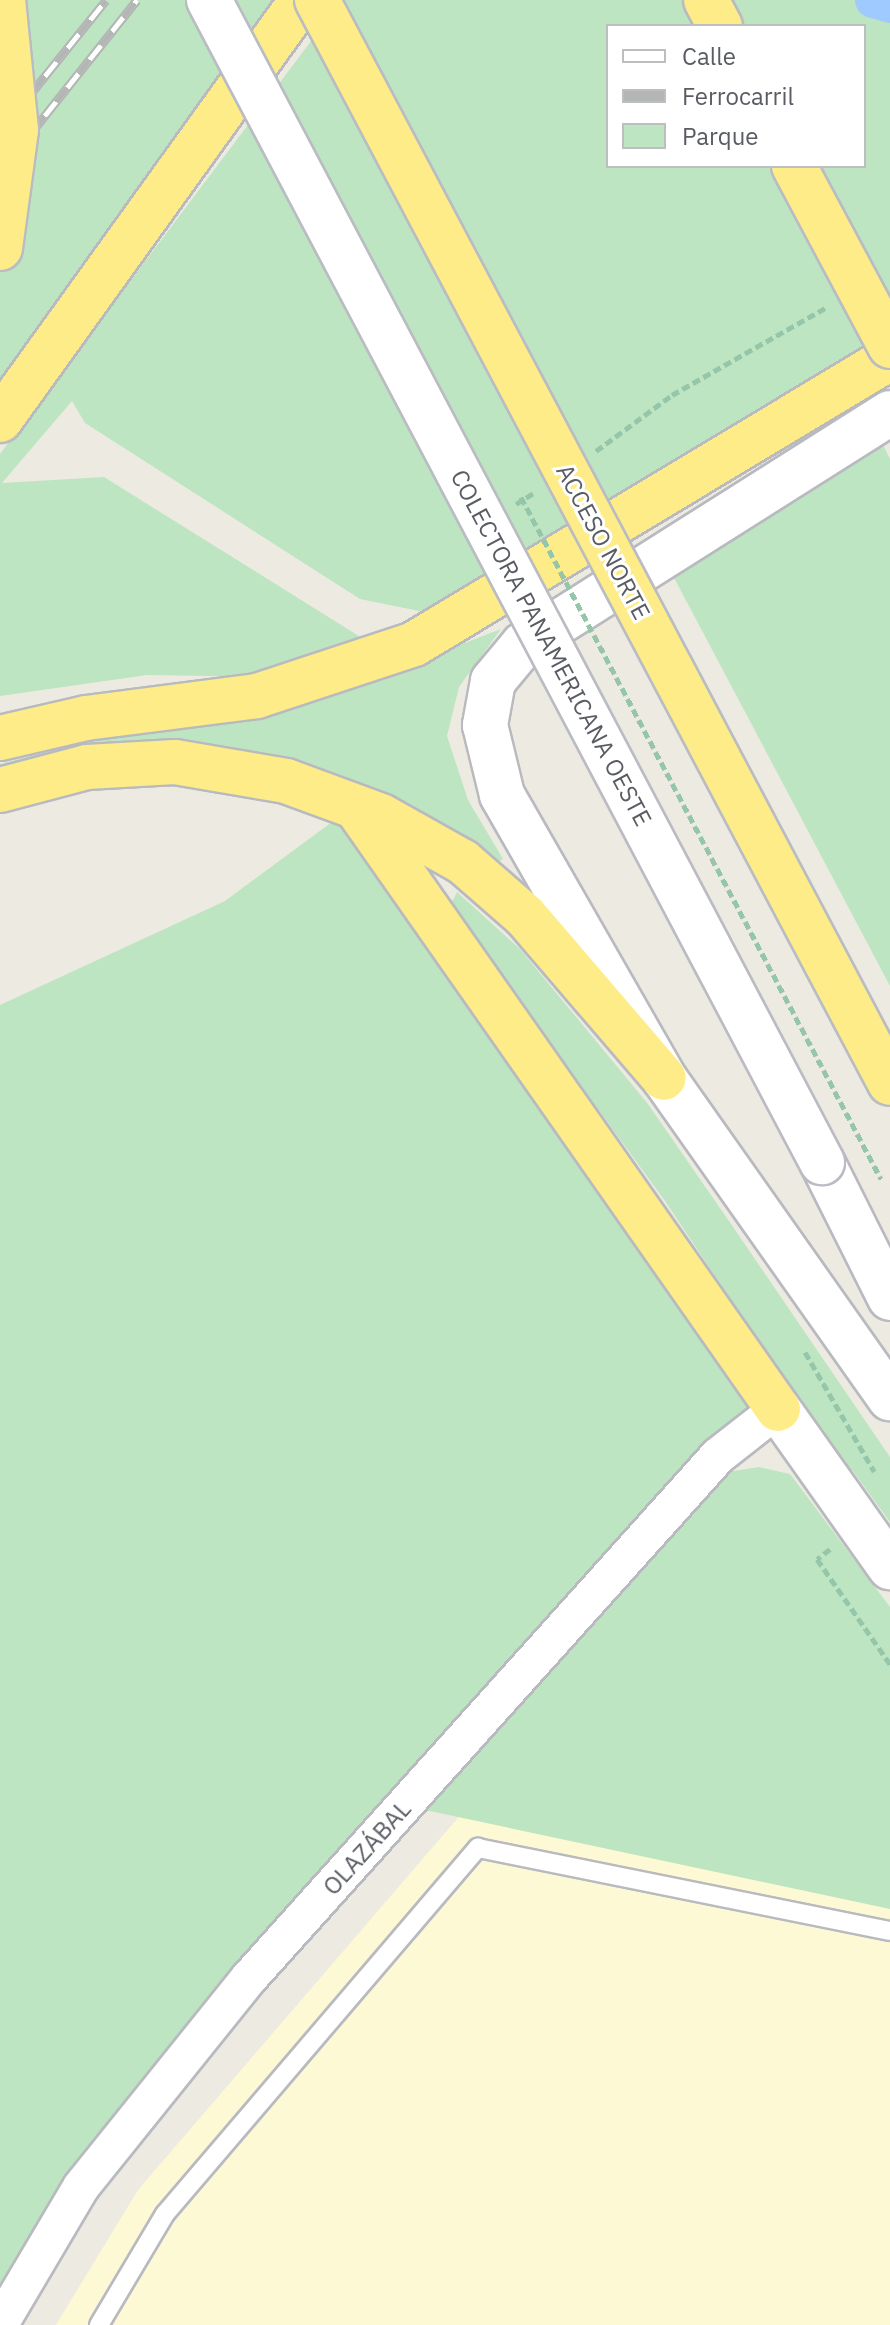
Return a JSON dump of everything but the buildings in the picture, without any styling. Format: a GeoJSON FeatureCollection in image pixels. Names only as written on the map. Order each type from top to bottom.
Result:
{"type":"FeatureCollection","features":[{"type":"Feature","properties":{"kind":"highway"},"geometry":{"type":"LineString","coordinates":[[0,248],[16,130],[3,0]]}},
{"type":"Feature","properties":{"kind":"highway"},"geometry":{"type":"LineString","coordinates":[[0,420],[302,0]]}},
{"type":"Feature","properties":{"kind":"highway","name":"ACCESO NORTE"},"geometry":{"type":"LineString","coordinates":[[317,0],[890,1083]]}},
{"type":"Feature","properties":{"kind":"highway"},"geometry":{"type":"LineString","coordinates":[[706,0],[719,24]]}},
{"type":"Feature","properties":{"kind":"highway"},"geometry":{"type":"LineString","coordinates":[[795,168],[890,346]]}},
{"type":"Feature","properties":{"kind":"highway"},"geometry":{"type":"LineString","coordinates":[[0,738],[86,718],[257,696],[414,644],[890,358]]}},
{"type":"Feature","properties":{"kind":"highway"},"geometry":{"type":"LineString","coordinates":[[0,790],[87,767],[175,762],[286,781],[355,805],[437,845],[484,878],[664,1078]]}},
{"type":"Feature","properties":{"kind":"highway"},"geometry":{"type":"LineString","coordinates":[[355,805],[778,1409]]}},
{"type":"Feature","properties":{"kind":"main road","name":"COLECTORA PANAMERICANA OESTE"},"geometry":{"type":"LineString","coordinates":[[209,0],[822,1162],[890,1298]]}},
{"type":"Feature","properties":{"kind":"main road"},"geometry":{"type":"LineString","coordinates":[[890,413],[523,645],[501,667],[488,696],[487,747],[502,795],[664,1078],[890,1398]]}},
{"type":"Feature","properties":{"kind":"main road"},"geometry":{"type":"LineString","coordinates":[[778,1409],[890,1567]]}},
{"type":"Feature","properties":{"kind":"street","name":"OLAZÁBAL"},"geometry":{"type":"LineString","coordinates":[[0,2324],[81,2187],[250,1977],[718,1456],[778,1409]]}},
{"type":"Feature","properties":{"kind":"lane"},"geometry":{"type":"LineString","coordinates":[[99,2325],[165,2214],[478,1848],[890,1931]]}},
{"type":"Feature","properties":{"kind":"path"},"geometry":{"type":"LineString","coordinates":[[581,461],[672,395],[836,302]]}},
{"type":"Feature","properties":{"kind":"path"},"geometry":{"type":"LineString","coordinates":[[507,511],[544,486]]}},
{"type":"Feature","properties":{"kind":"path"},"geometry":{"type":"LineString","coordinates":[[521,497],[881,1179]]}},
{"type":"Feature","properties":{"kind":"shaded area"},"geometry":{"type":"Polygon","coordinates":[[[696,1541],[890,1687],[890,2325],[56,2325],[138,2190],[696,1541]]]}},
{"type":"Feature","properties":{"kind":"green space"},"geometry":{"type":"Polygon","coordinates":[[[0,0],[302,0],[0,420],[0,0]]]}},
{"type":"Feature","properties":{"kind":"green space"},"geometry":{"type":"Polygon","coordinates":[[[342,0],[890,0],[890,338],[434,614],[360,599],[85,423],[72,401],[2,483],[104,477],[370,643],[273,677],[147,675],[0,696],[0,454],[342,0]]]}},
{"type":"Feature","properties":{"kind":"green space"},"geometry":{"type":"Polygon","coordinates":[[[881,441],[890,459],[890,986],[672,574],[881,441]]]}},
{"type":"Feature","properties":{"kind":"green space"},"geometry":{"type":"Polygon","coordinates":[[[501,629],[459,687],[447,736],[468,800],[503,859],[496,863],[324,773],[0,776],[0,764],[69,746],[317,700],[501,629]]]}},
{"type":"Feature","properties":{"kind":"green space"},"geometry":{"type":"Polygon","coordinates":[[[355,805],[778,1409],[250,1977],[0,2324],[0,1005],[225,901],[355,805]]]}},
{"type":"Feature","properties":{"kind":"green space"},"geometry":{"type":"Polygon","coordinates":[[[457,892],[520,949],[648,1104],[731,1224],[890,1457],[890,1522],[853,1471],[808,1437],[767,1354],[665,1201],[450,906],[457,892]]]}},
{"type":"Feature","properties":{"kind":"green space"},"geometry":{"type":"Polygon","coordinates":[[[759,1467],[790,1474],[890,1607],[890,1909],[425,1810],[727,1472],[759,1467]]]}},
{"type":"Feature","properties":{"kind":"waterway"},"geometry":{"type":"LineString","coordinates":[[873,0],[890,5]]}},
{"type":"Feature","properties":{"kind":"railway"},"geometry":{"type":"LineString","coordinates":[[0,132],[106,0]]}},
{"type":"Feature","properties":{"kind":"railway"},"geometry":{"type":"LineString","coordinates":[[0,172],[137,0]]}}]}
